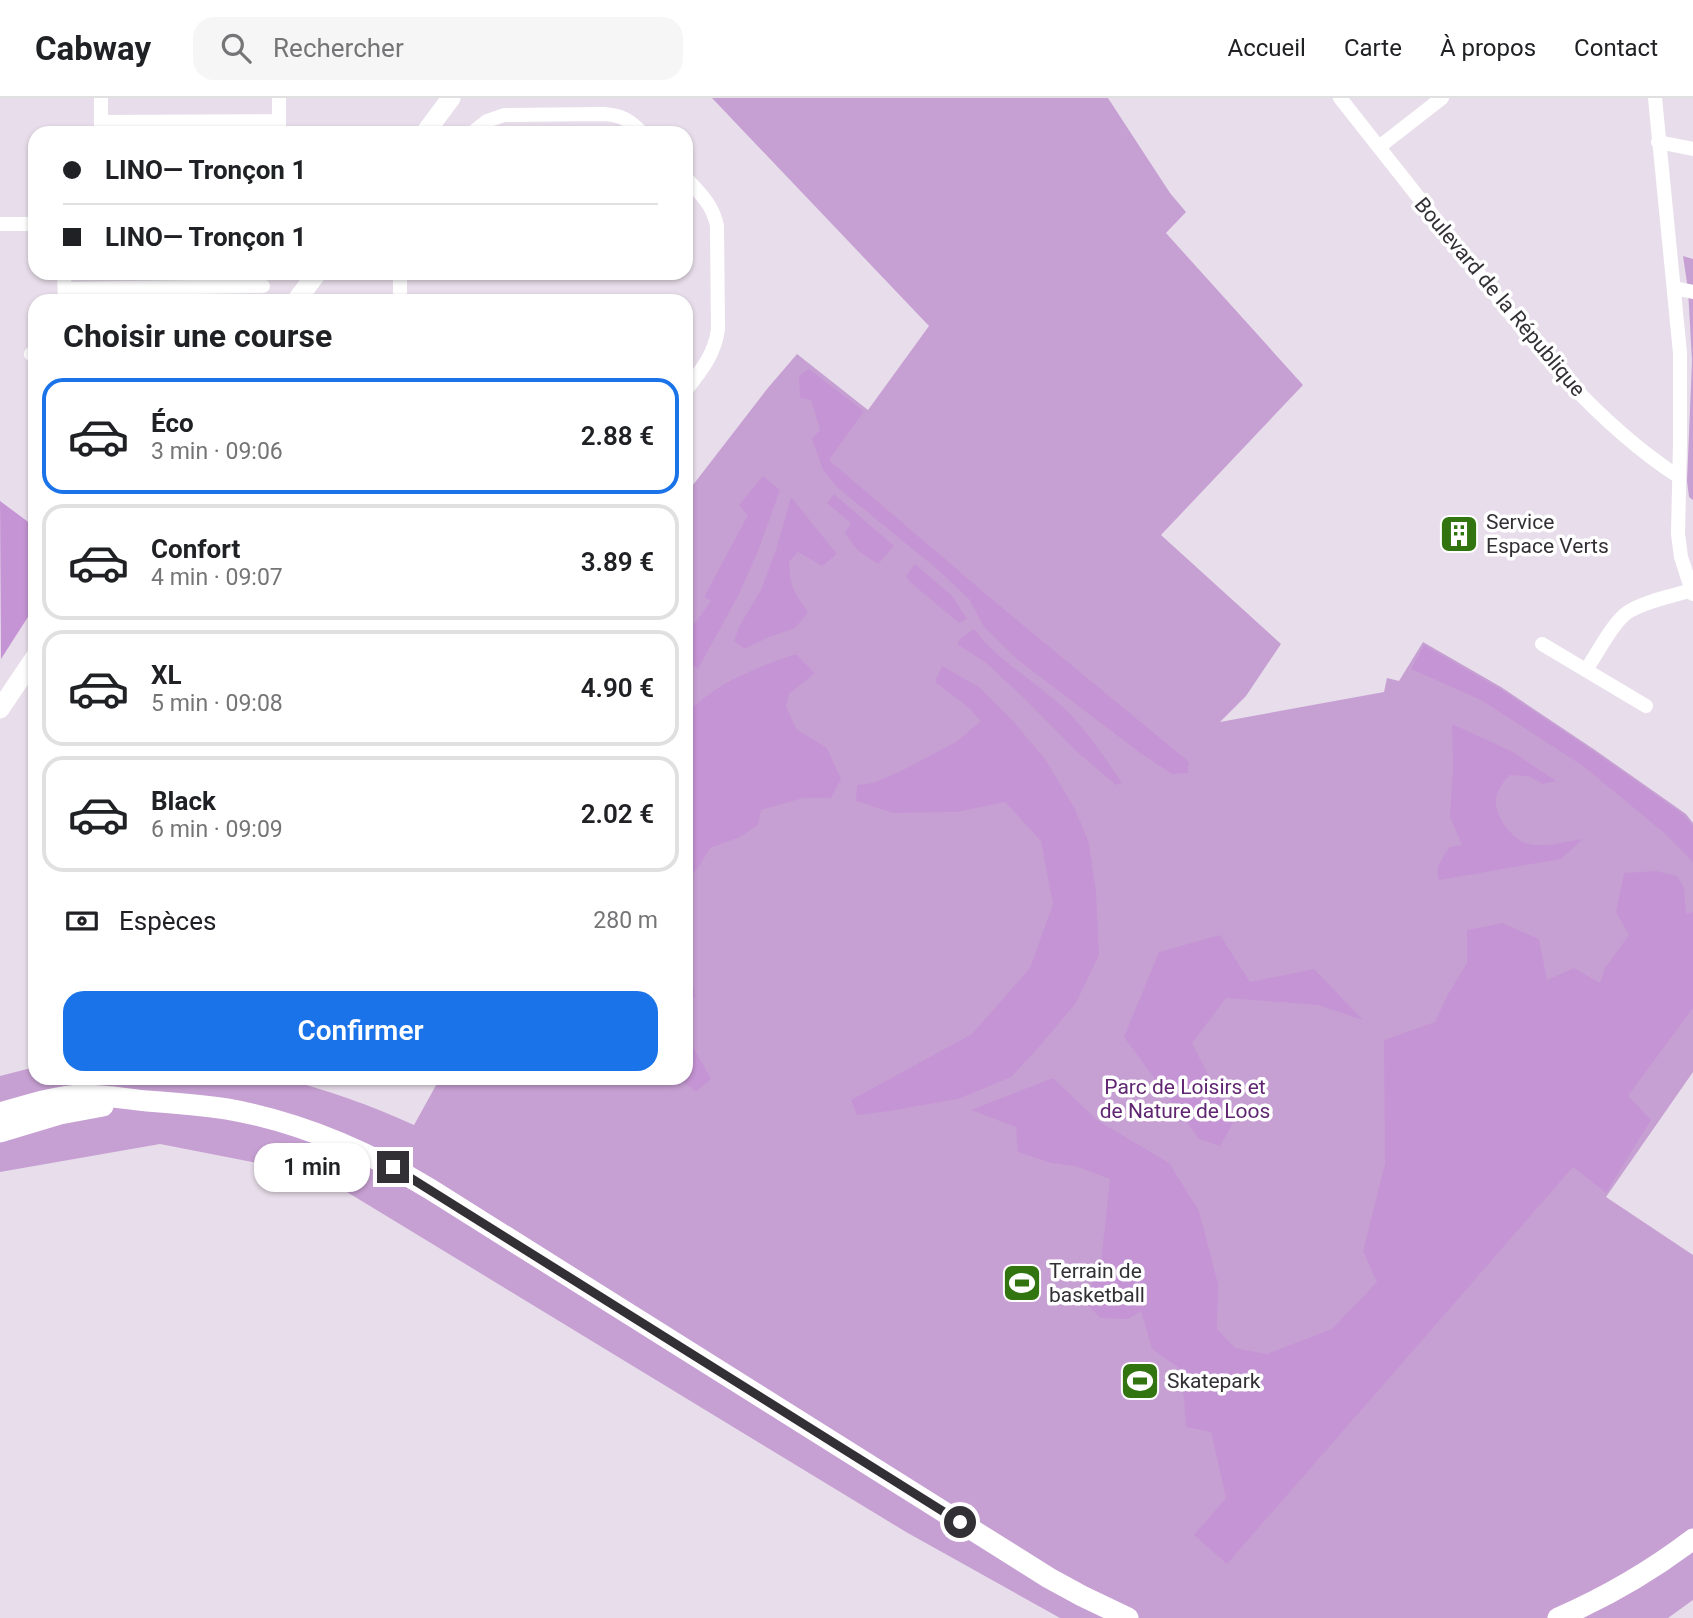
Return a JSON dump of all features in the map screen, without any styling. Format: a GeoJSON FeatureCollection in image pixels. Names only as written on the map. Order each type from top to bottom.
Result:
{"type":"FeatureCollection","features":[{"type":"Feature","properties":{"kind":"main road"},"geometry":{"type":"LineString","coordinates":[[0,1113],[48,1099],[93,1095],[207,1106],[267,1118],[323,1135],[377,1158],[1049,1578],[1128,1618]]}},
{"type":"Feature","properties":{"kind":"main road"},"geometry":{"type":"LineString","coordinates":[[0,1132],[83,1108],[147,1101]]}},
{"type":"Feature","properties":{"kind":"main road"},"geometry":{"type":"LineString","coordinates":[[1558,1618],[1635,1579],[1693,1539]]}},
{"type":"Feature","properties":{"kind":"street"},"geometry":{"type":"LineString","coordinates":[[100,98],[101,126]]}},
{"type":"Feature","properties":{"kind":"street"},"geometry":{"type":"LineString","coordinates":[[279,98],[279,126]]}},
{"type":"Feature","properties":{"kind":"street"},"geometry":{"type":"LineString","coordinates":[[430,126],[451,98]]}},
{"type":"Feature","properties":{"kind":"street","name":"Boulevard de la République"},"geometry":{"type":"LineString","coordinates":[[1340,98],[1515,319],[1573,387],[1621,433],[1653,460],[1679,477]]}},
{"type":"Feature","properties":{"kind":"street"},"geometry":{"type":"LineString","coordinates":[[1379,147],[1442,98]]}},
{"type":"Feature","properties":{"kind":"street"},"geometry":{"type":"LineString","coordinates":[[1586,670],[1628,612],[1643,605],[1692,592],[1681,557],[1678,524],[1680,353],[1654,98]]}},
{"type":"Feature","properties":{"kind":"street"},"geometry":{"type":"LineString","coordinates":[[481,126],[504,115],[604,114],[620,116],[634,126]]}},
{"type":"Feature","properties":{"kind":"street"},"geometry":{"type":"LineString","coordinates":[[1658,142],[1693,149]]}},
{"type":"Feature","properties":{"kind":"street"},"geometry":{"type":"LineString","coordinates":[[693,185],[712,208],[718,226],[718,329],[717,341],[709,360],[693,381]]}},
{"type":"Feature","properties":{"kind":"street"},"geometry":{"type":"LineString","coordinates":[[0,224],[28,224]]}},
{"type":"Feature","properties":{"kind":"street"},"geometry":{"type":"LineString","coordinates":[[87,294],[263,286]]}},
{"type":"Feature","properties":{"kind":"street"},"geometry":{"type":"LineString","coordinates":[[1674,288],[1693,292]]}},
{"type":"Feature","properties":{"kind":"street"},"geometry":{"type":"LineString","coordinates":[[1679,503],[1693,512]]}},
{"type":"Feature","properties":{"kind":"street"},"geometry":{"type":"LineString","coordinates":[[1542,644],[1646,706]]}},
{"type":"Feature","properties":{"kind":"street"},"geometry":{"type":"LineString","coordinates":[[0,709],[28,667]]}},
{"type":"Feature","properties":{"kind":"green space","name":"Parc de Loisirs et de Nature de Loos"},"geometry":{"type":"Polygon","coordinates":[[[712,98],[1108,98],[1170,193],[1186,212],[1166,233],[1303,385],[1161,535],[1281,644],[1246,696],[1220,722],[1384,692],[1387,678],[1399,681],[1423,642],[1501,687],[1595,750],[1686,814],[1693,823],[1693,1072],[1606,1197],[1693,1255],[1693,1600],[1668,1618],[1060,1618],[906,1532],[319,1175],[160,1144],[0,1172],[0,1076],[28,1069],[28,1085],[306,1085],[348,1098],[414,1125],[436,1085],[693,1085],[693,485],[797,354],[868,410],[929,326],[712,98]]]}},
{"type":"Feature","properties":{"kind":"green space"},"geometry":{"type":"Polygon","coordinates":[[[1683,256],[1693,259],[1693,500],[1689,497],[1687,481],[1692,361],[1683,256]]]}},
{"type":"Feature","properties":{"kind":"green space"},"geometry":{"type":"Polygon","coordinates":[[[809,369],[864,411],[829,460],[1189,762],[1188,773],[1172,774],[1140,753],[1018,660],[984,627],[969,599],[937,569],[838,488],[823,470],[812,439],[820,430],[811,400],[800,398],[799,376],[809,369]]]}},
{"type":"Feature","properties":{"kind":"green space"},"geometry":{"type":"Polygon","coordinates":[[[763,476],[780,490],[739,594],[698,669],[693,665],[693,625],[711,601],[704,597],[748,515],[739,505],[763,476]]]}},
{"type":"Feature","properties":{"kind":"green space"},"geometry":{"type":"Polygon","coordinates":[[[834,494],[894,546],[878,564],[857,550],[845,533],[851,523],[827,503],[834,494]]]}},
{"type":"Feature","properties":{"kind":"green space"},"geometry":{"type":"Polygon","coordinates":[[[791,497],[837,554],[822,566],[798,552],[789,562],[790,578],[796,594],[808,612],[795,628],[744,649],[734,641],[740,625],[761,590],[791,497]]]}},
{"type":"Feature","properties":{"kind":"green space"},"geometry":{"type":"Polygon","coordinates":[[[0,501],[28,522],[28,617],[1,659],[0,501]]]}},
{"type":"Feature","properties":{"kind":"green space"},"geometry":{"type":"Polygon","coordinates":[[[915,564],[952,596],[967,619],[959,623],[910,582],[906,576],[915,564]]]}},
{"type":"Feature","properties":{"kind":"green space"},"geometry":{"type":"Polygon","coordinates":[[[974,629],[995,652],[1067,711],[1089,736],[1122,783],[1116,785],[1077,752],[985,662],[957,644],[974,629]]]}},
{"type":"Feature","properties":{"kind":"green space"},"geometry":{"type":"Polygon","coordinates":[[[1424,645],[1500,689],[1684,815],[1693,826],[1693,862],[1663,832],[1583,766],[1481,700],[1411,669],[1424,645]]]}},
{"type":"Feature","properties":{"kind":"green space"},"geometry":{"type":"Polygon","coordinates":[[[796,654],[815,673],[789,694],[786,706],[796,729],[827,748],[841,779],[831,798],[803,798],[761,810],[758,825],[740,837],[710,848],[693,873],[693,707],[723,685],[796,654]]]}},
{"type":"Feature","properties":{"kind":"green space"},"geometry":{"type":"Polygon","coordinates":[[[942,666],[979,687],[1012,720],[1045,759],[1075,809],[1089,843],[1096,893],[1099,955],[1076,1003],[1011,1077],[958,1099],[857,1115],[851,1100],[972,1034],[1030,968],[1053,904],[1041,841],[1005,802],[957,812],[893,813],[856,801],[857,785],[873,783],[901,771],[956,742],[981,721],[968,707],[935,682],[942,666]]]}},
{"type":"Feature","properties":{"kind":"green space"},"geometry":{"type":"Polygon","coordinates":[[[1452,724],[1513,752],[1556,781],[1543,784],[1528,776],[1510,775],[1503,782],[1496,798],[1498,812],[1505,826],[1517,838],[1529,844],[1542,845],[1583,839],[1561,859],[1439,880],[1438,867],[1450,847],[1462,845],[1450,817],[1452,724]]]}},
{"type":"Feature","properties":{"kind":"green space"},"geometry":{"type":"Polygon","coordinates":[[[1656,871],[1677,876],[1684,888],[1686,914],[1693,912],[1693,1008],[1628,1096],[1651,1120],[1606,1193],[1573,1167],[1227,1564],[1194,1535],[1226,1498],[1211,1432],[1186,1427],[1179,1368],[1152,1349],[1141,1311],[1128,1319],[1100,1318],[1085,1302],[1101,1262],[1110,1179],[1075,1166],[1051,1163],[1018,1152],[1016,1127],[971,1110],[1053,1078],[1097,1120],[1169,1163],[1199,1211],[1218,1284],[1217,1329],[1235,1348],[1267,1354],[1332,1329],[1377,1282],[1363,1251],[1385,1163],[1384,1040],[1435,1022],[1467,963],[1467,930],[1502,923],[1539,939],[1547,980],[1574,968],[1600,983],[1605,968],[1629,935],[1616,912],[1624,873],[1656,871]]]}},
{"type":"Feature","properties":{"kind":"green space"},"geometry":{"type":"Polygon","coordinates":[[[1220,935],[1250,982],[1314,969],[1363,1020],[1318,1005],[1226,998],[1192,1043],[1233,1123],[1220,1146],[1199,1139],[1124,1037],[1159,952],[1220,935]]]}},
{"type":"Feature","properties":{"kind":"green space"},"geometry":{"type":"Polygon","coordinates":[[[693,1047],[711,1079],[696,1092],[687,1085],[693,1085],[693,1047]]]}},
{"type":"Feature","properties":{"kind":"place","name":"Service Espace Verts"},"geometry":{"type":"Point","coordinates":[1459,534]}},
{"type":"Feature","properties":{"kind":"place","name":"Terrain de basketball"},"geometry":{"type":"Point","coordinates":[1022,1283]}},
{"type":"Feature","properties":{"kind":"place","name":"Skatepark"},"geometry":{"type":"Point","coordinates":[1140,1381]}},
{"type":"Feature","properties":{"kind":"route"},"geometry":{"type":"LineString","coordinates":[[393,1167],[960,1522]]}}]}
